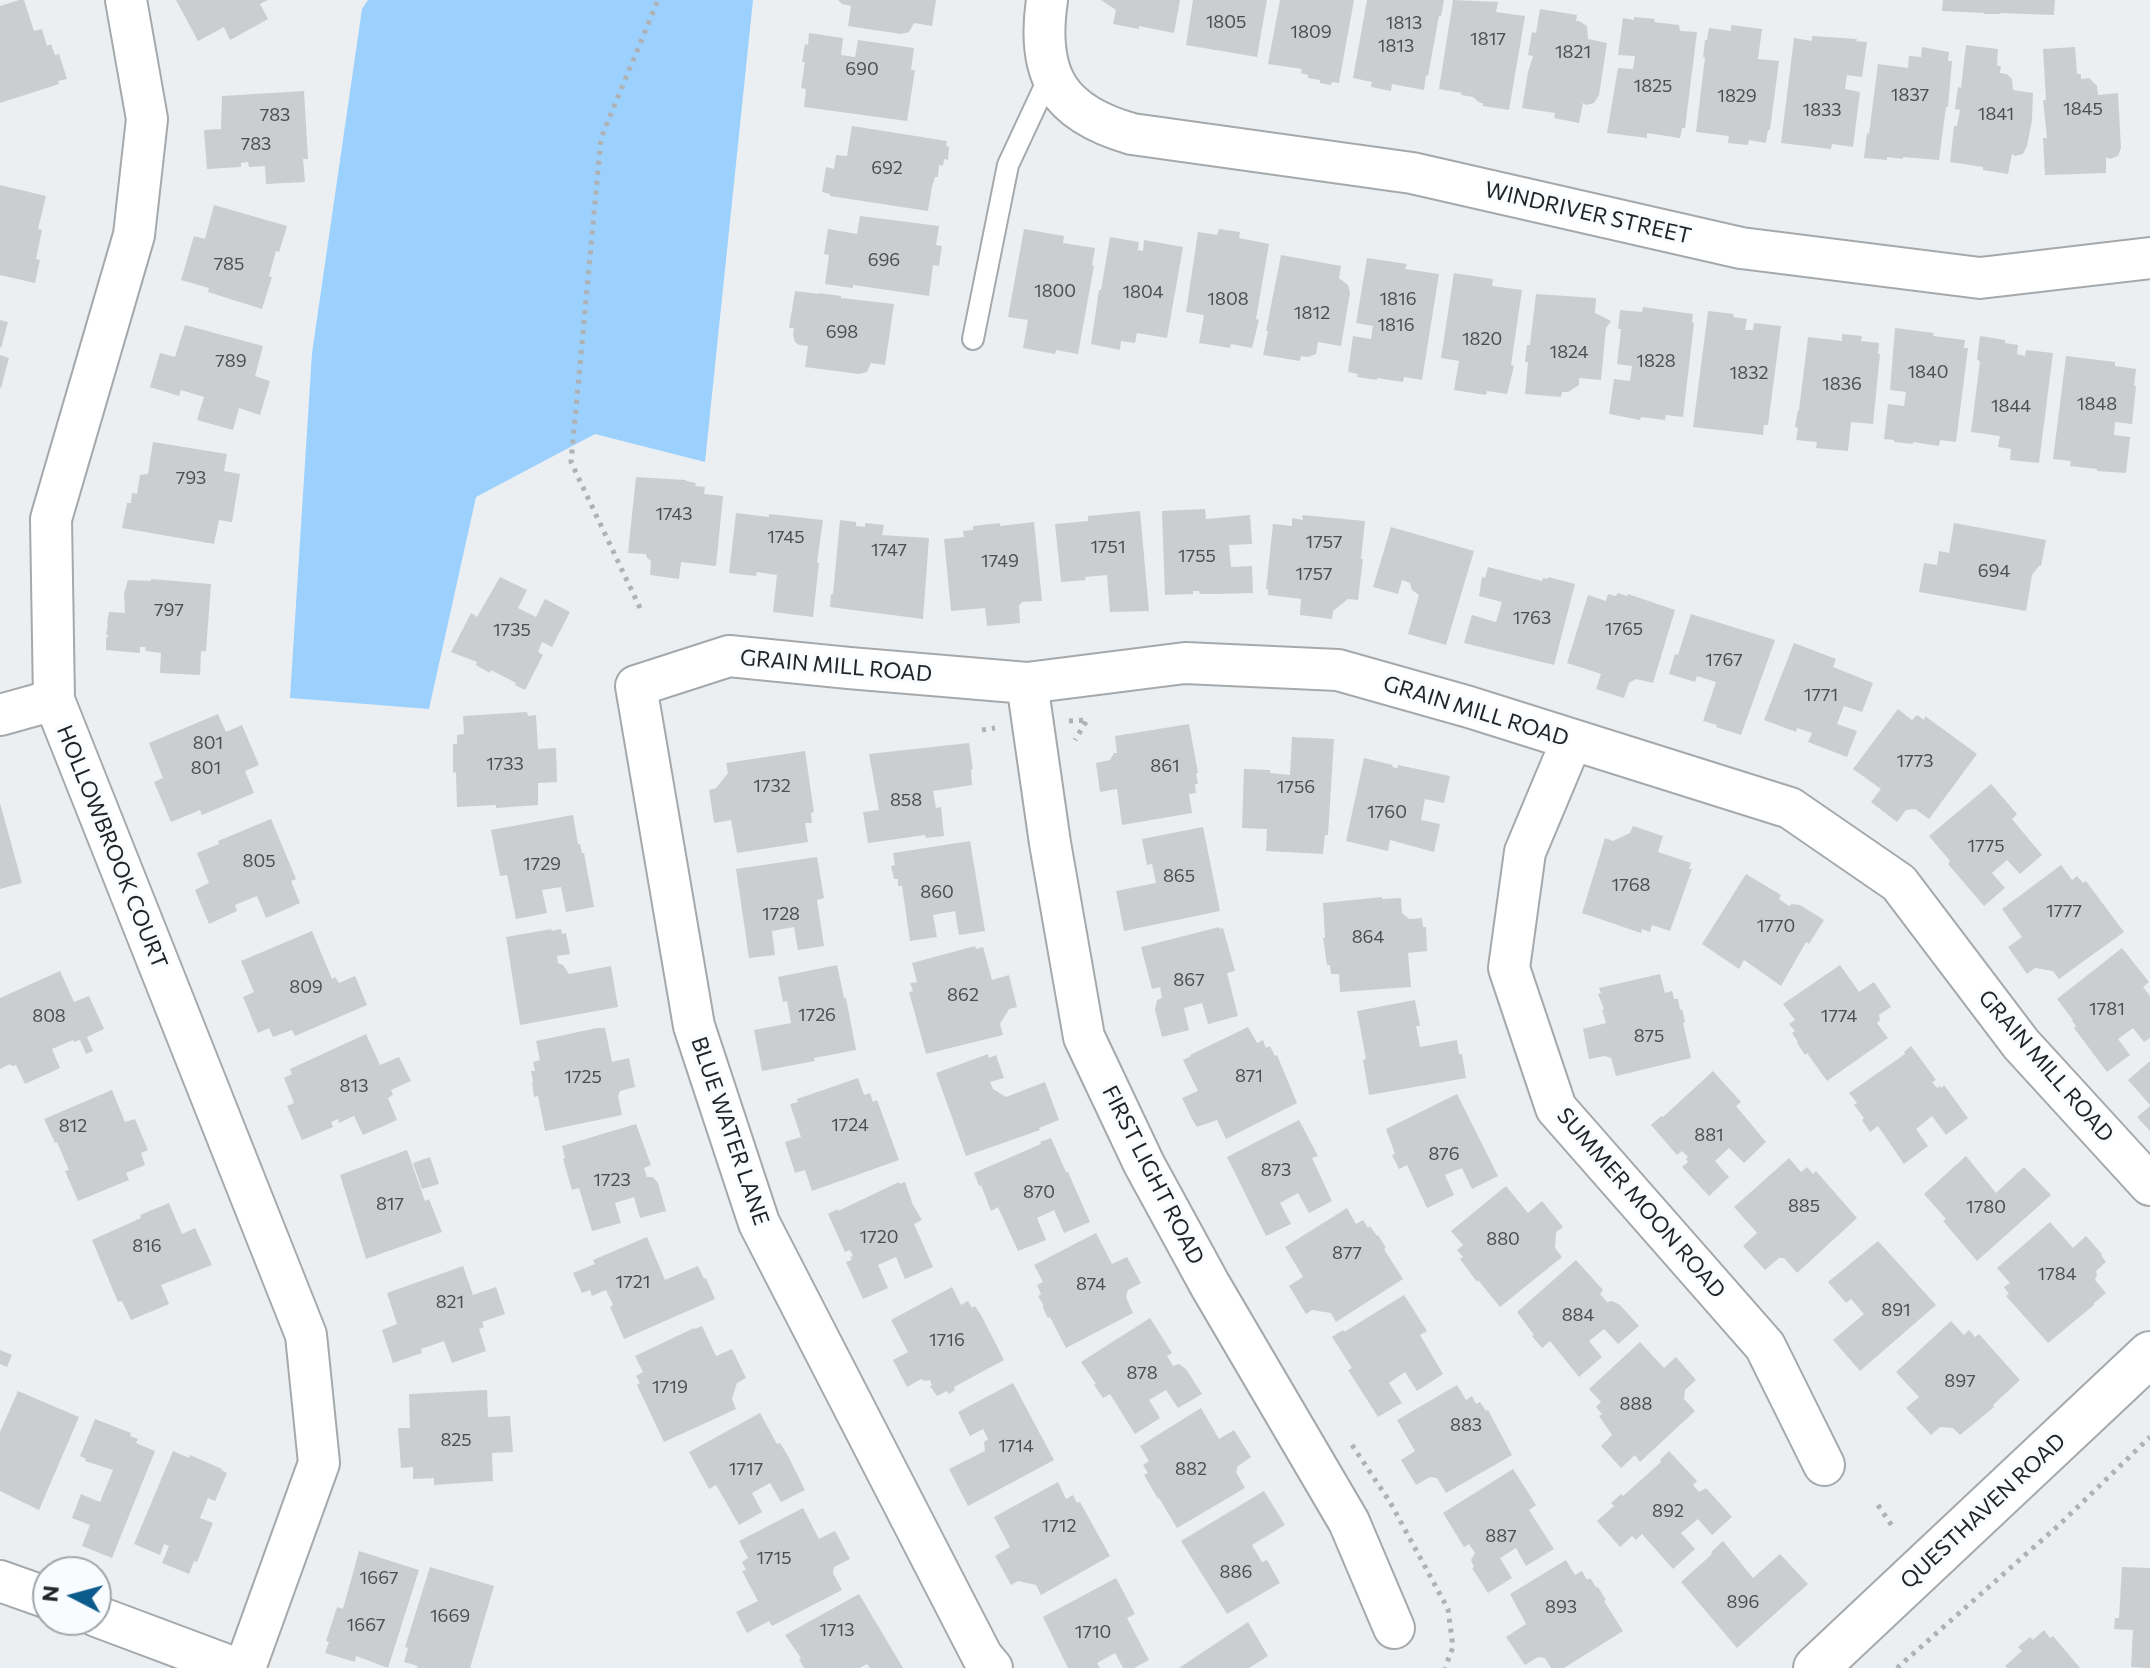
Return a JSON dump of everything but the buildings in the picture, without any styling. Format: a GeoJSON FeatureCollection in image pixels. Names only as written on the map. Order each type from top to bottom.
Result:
{"type":"FeatureCollection","features":[{"type":"Feature","properties":{"kind":"street","name":"HOLLOWBROOK COURT"},"geometry":{"type":"LineString","coordinates":[[126,0],[147,119],[134,235],[51,519],[54,700],[306,1335],[319,1463],[245,1668]]}},
{"type":"Feature","properties":{"kind":"street"},"geometry":{"type":"LineString","coordinates":[[1047,0],[1043,28],[1044,52],[1050,75]]}},
{"type":"Feature","properties":{"kind":"street","name":"WINDRIVER STREET"},"geometry":{"type":"LineString","coordinates":[[1050,75],[1075,107],[1094,121],[1132,134],[1412,173],[1741,248],[1980,278],[2150,258]]}},
{"type":"Feature","properties":{"kind":"street","name":"GRAIN MILL ROAD"},"geometry":{"type":"LineString","coordinates":[[636,686],[729,656],[1027,683],[1185,663],[1338,670],[1469,707],[1790,808],[1899,883],[2021,1044],[2150,1185]]}},
{"type":"Feature","properties":{"kind":"street","name":"FIRST LIGHT ROAD"},"geometry":{"type":"LineString","coordinates":[[1027,683],[1050,843],[1084,1037],[1144,1164],[1210,1285],[1349,1522],[1394,1628]]}},
{"type":"Feature","properties":{"kind":"street","name":"BLUE WATER LANE"},"geometry":{"type":"LineString","coordinates":[[636,686],[694,1026],[759,1223],[982,1656],[992,1668]]}},
{"type":"Feature","properties":{"kind":"street"},"geometry":{"type":"LineString","coordinates":[[0,715],[54,700]]}},
{"type":"Feature","properties":{"kind":"street","name":"SUMMER MOON ROAD"},"geometry":{"type":"LineString","coordinates":[[1572,740],[1525,852],[1509,968],[1556,1108],[1765,1346],[1824,1465]]}},
{"type":"Feature","properties":{"kind":"street","name":"QUESTHAVEN ROAD"},"geometry":{"type":"LineString","coordinates":[[1816,1668],[2150,1354]]}},
{"type":"Feature","properties":{"kind":"street"},"geometry":{"type":"LineString","coordinates":[[0,1581],[32,1592]]}},
{"type":"Feature","properties":{"kind":"street"},"geometry":{"type":"LineString","coordinates":[[112,1622],[235,1668]]}},
{"type":"Feature","properties":{"kind":"lane"},"geometry":{"type":"LineString","coordinates":[[973,339],[1008,165],[1050,75]]}},
{"type":"Feature","properties":{"kind":"path"},"geometry":{"type":"LineString","coordinates":[[640,608],[571,462],[601,138],[658,0]]}},
{"type":"Feature","properties":{"kind":"path"},"geometry":{"type":"LineString","coordinates":[[982,730],[1087,720],[1075,738],[1075,754]]}},
{"type":"Feature","properties":{"kind":"path"},"geometry":{"type":"LineString","coordinates":[[1346,1435],[1390,1502],[1448,1609],[1453,1647],[1445,1668]]}},
{"type":"Feature","properties":{"kind":"path"},"geometry":{"type":"LineString","coordinates":[[1897,1668],[2059,1525],[2150,1437]]}},
{"type":"Feature","properties":{"kind":"path"},"geometry":{"type":"LineString","coordinates":[[1878,1505],[1894,1529]]}},
{"type":"Feature","properties":{"kind":"shaded area"},"geometry":{"type":"Polygon","coordinates":[[[368,0],[753,0],[705,462],[595,434],[476,497],[429,709],[290,698],[312,353],[362,9],[368,0]]]}}]}
